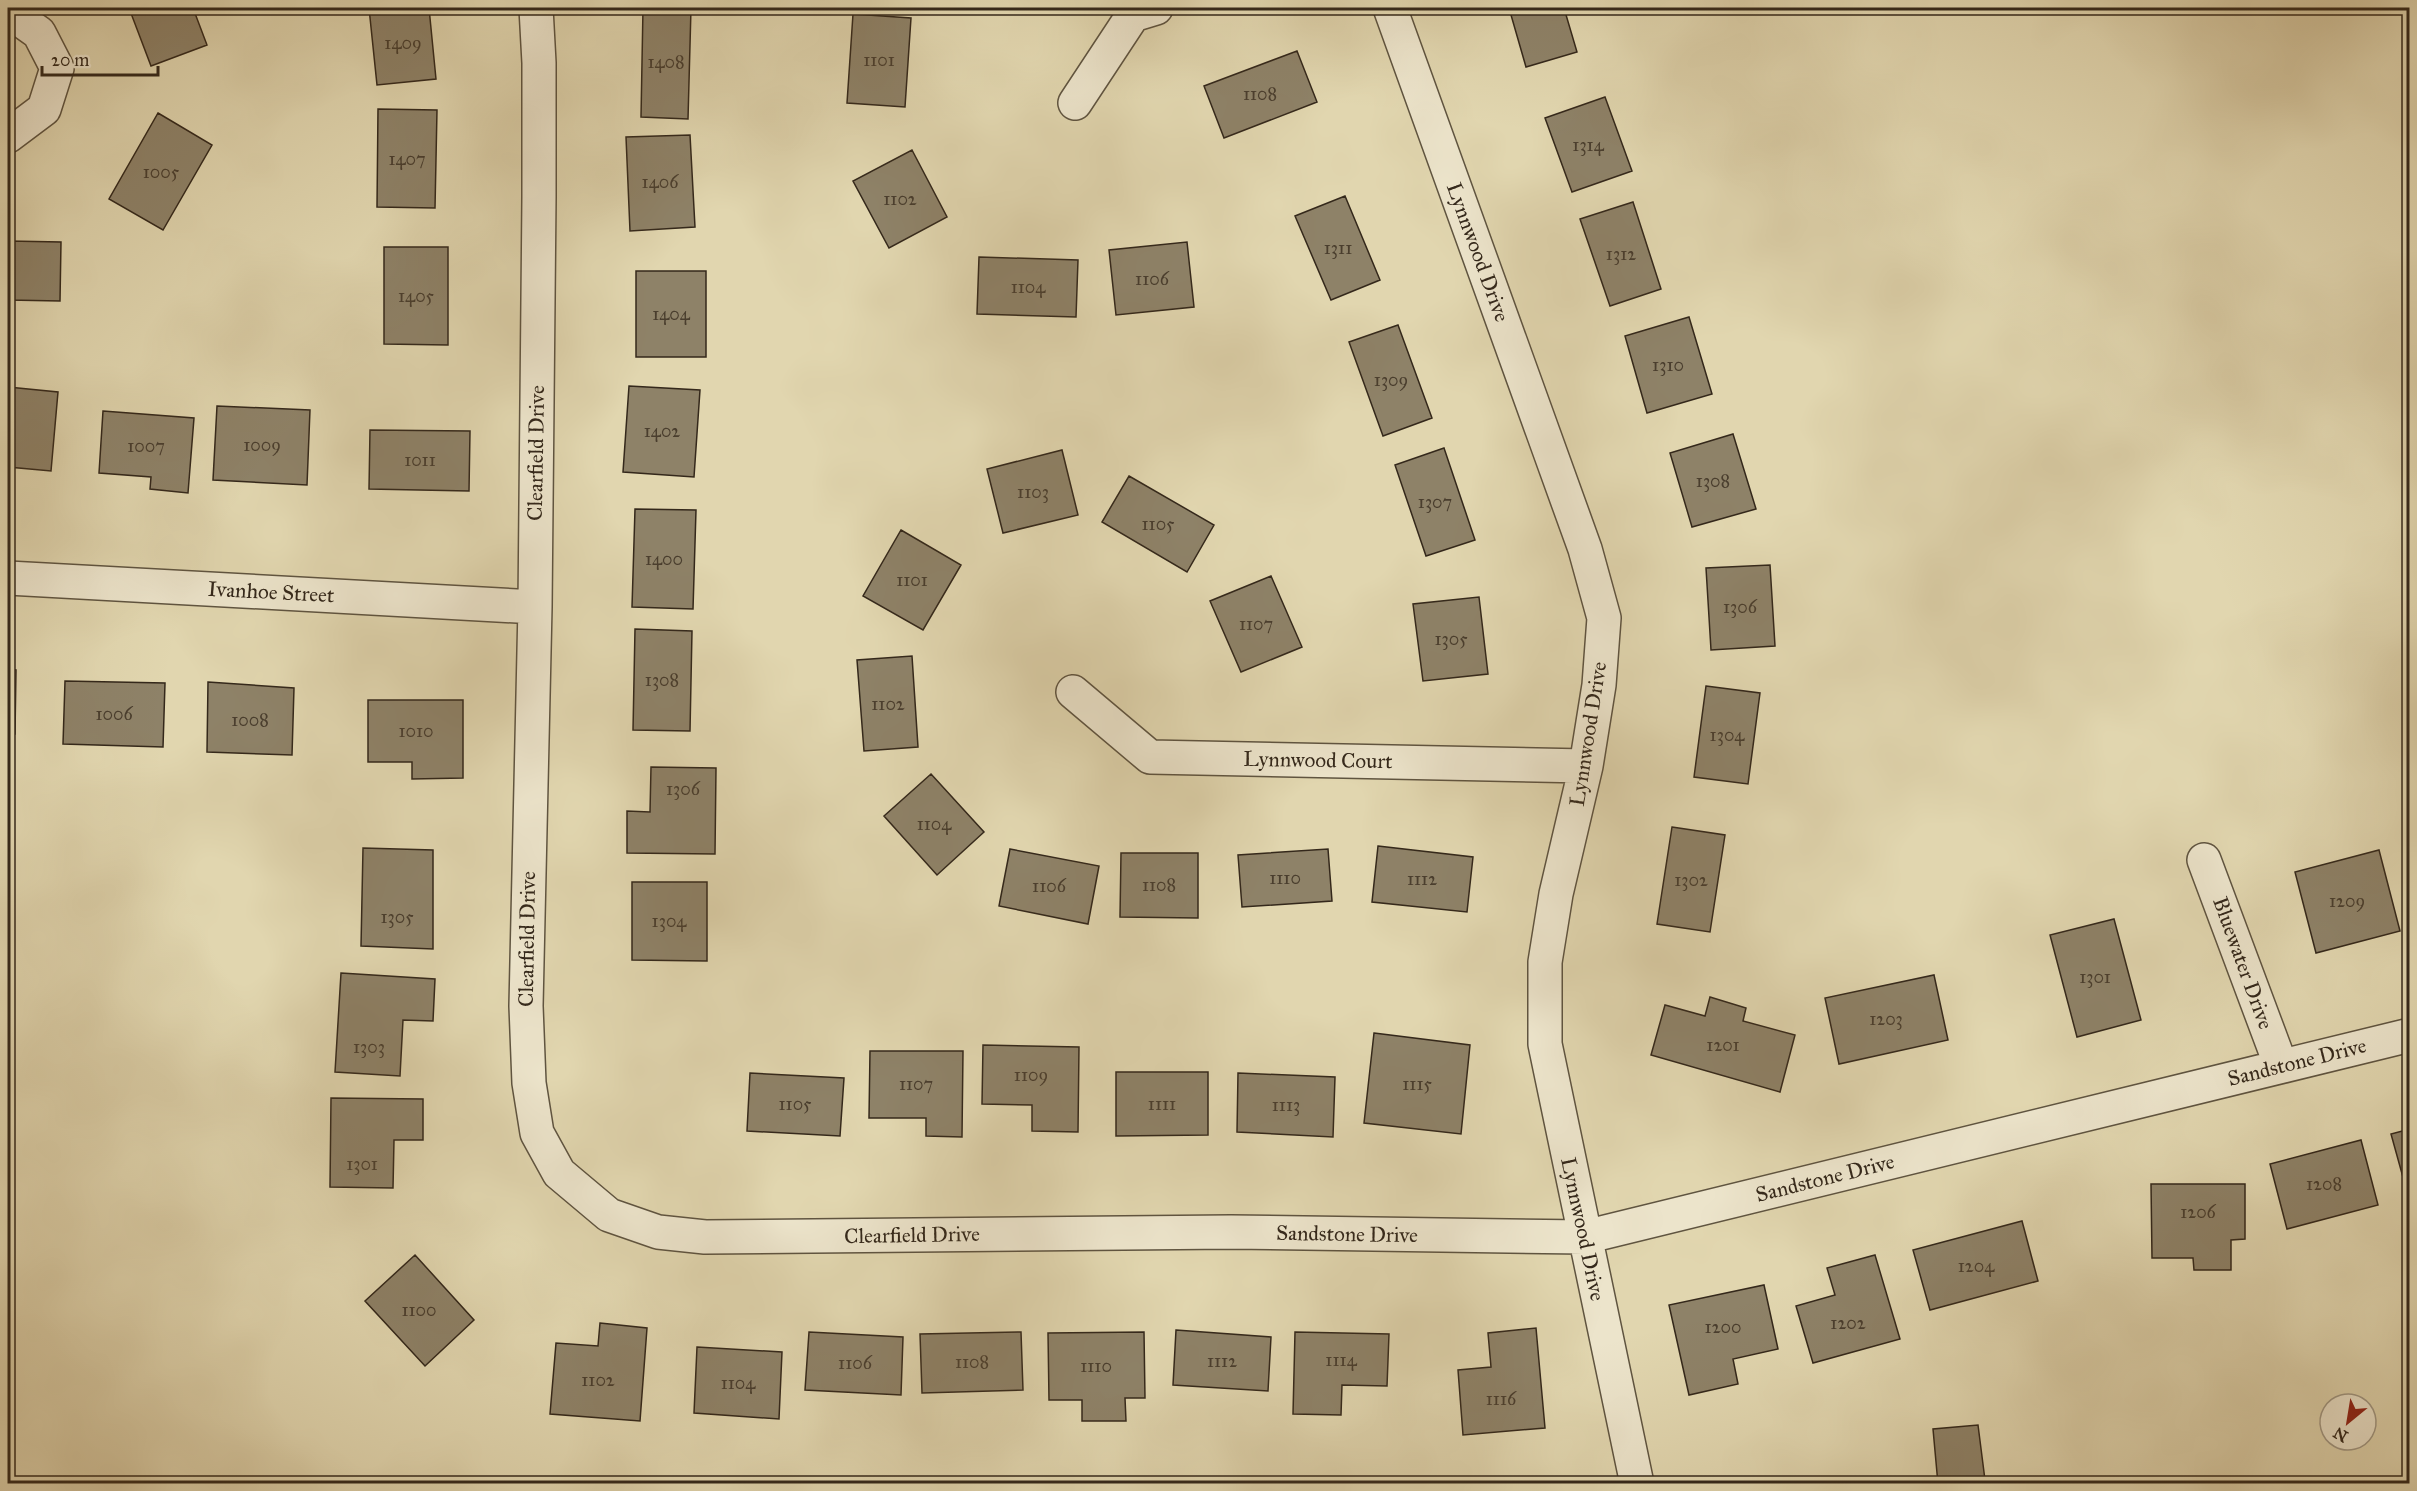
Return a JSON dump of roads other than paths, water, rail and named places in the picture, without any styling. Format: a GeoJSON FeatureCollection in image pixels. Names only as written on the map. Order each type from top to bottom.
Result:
{"type":"FeatureCollection","features":[{"type":"Feature","properties":{"kind":"street","name":"Clearfield Drive"},"geometry":{"type":"LineString","coordinates":[[536,8],[539,63],[539,197],[535,607],[526,1006],[529,1083],[537,1133],[559,1173],[609,1215],[658,1232],[705,1237],[1231,1232]]}},
{"type":"Feature","properties":{"kind":"street"},"geometry":{"type":"LineString","coordinates":[[1076,103],[1133,15],[1156,8]]}},
{"type":"Feature","properties":{"kind":"street","name":"Lynnwood Drive"},"geometry":{"type":"LineString","coordinates":[[1390,8],[1585,549],[1604,618],[1599,685],[1586,766],[1556,894],[1545,962],[1545,1044],[1637,1484]]}},
{"type":"Feature","properties":{"kind":"street"},"geometry":{"type":"LineString","coordinates":[[8,11],[39,33],[57,68],[44,109],[8,136]]}},
{"type":"Feature","properties":{"kind":"street","name":"Ivanhoe Street"},"geometry":{"type":"LineString","coordinates":[[8,578],[535,607]]}},
{"type":"Feature","properties":{"kind":"street","name":"Lynnwood Court"},"geometry":{"type":"LineString","coordinates":[[1073,692],[1150,757],[1586,766]]}},
{"type":"Feature","properties":{"kind":"street","name":"Bluewater Drive"},"geometry":{"type":"LineString","coordinates":[[2204,860],[2281,1066]]}},
{"type":"Feature","properties":{"kind":"street","name":"Sandstone Drive"},"geometry":{"type":"LineString","coordinates":[[1231,1232],[1585,1237],[2409,1035]]}}]}
